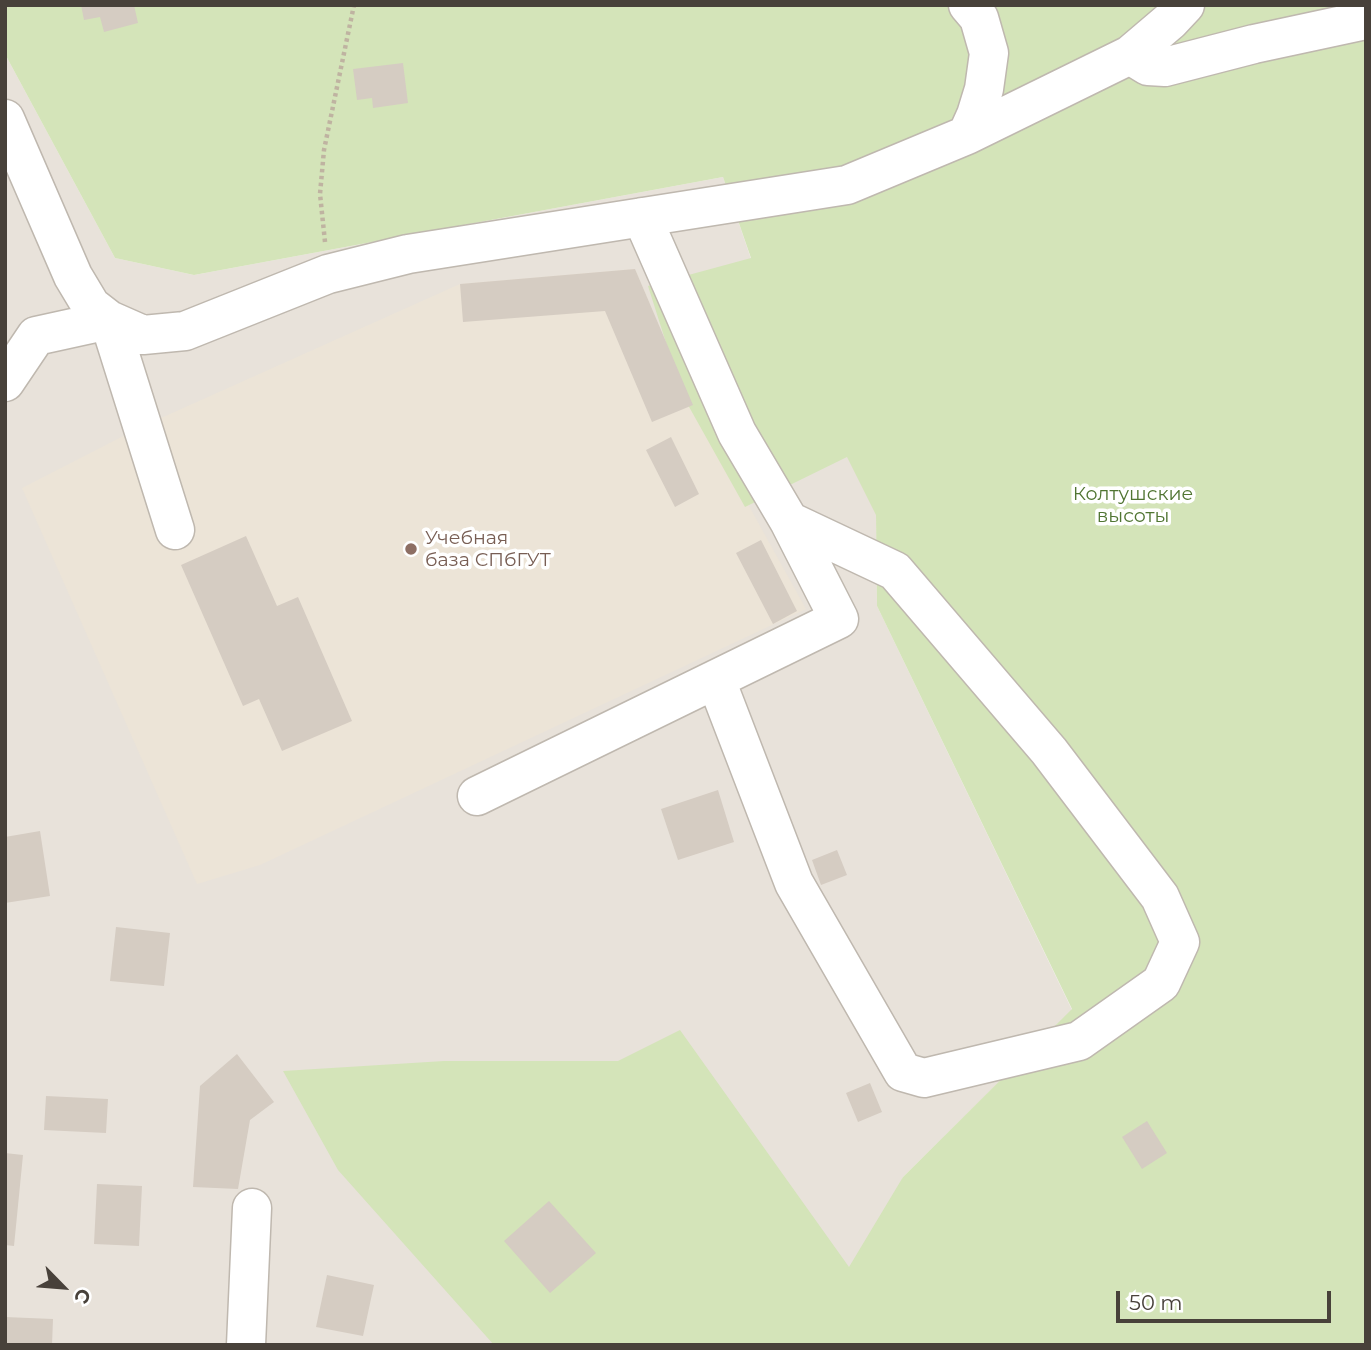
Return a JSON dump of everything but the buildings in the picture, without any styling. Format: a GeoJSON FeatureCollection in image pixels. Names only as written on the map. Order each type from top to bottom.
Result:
{"type":"FeatureCollection","features":[{"type":"Feature","properties":{"kind":"street"},"geometry":{"type":"LineString","coordinates":[[967,135],[984,89],[989,53],[979,18],[968,5]]}},
{"type":"Feature","properties":{"kind":"street"},"geometry":{"type":"LineString","coordinates":[[1130,55],[1153,5]]}},
{"type":"Feature","properties":{"kind":"street"},"geometry":{"type":"LineString","coordinates":[[5,119],[73,276],[92,306],[109,320],[143,335],[185,331],[328,274],[408,254],[848,185],[967,135],[1130,55],[1185,5]]}},
{"type":"Feature","properties":{"kind":"street"},"geometry":{"type":"LineString","coordinates":[[1130,55],[1148,66],[1165,67],[1254,44],[1366,20]]}},
{"type":"Feature","properties":{"kind":"street"},"geometry":{"type":"LineString","coordinates":[[477,796],[839,620],[789,522],[737,433],[642,217]]}},
{"type":"Feature","properties":{"kind":"street"},"geometry":{"type":"LineString","coordinates":[[5,382],[36,336],[109,320]]}},
{"type":"Feature","properties":{"kind":"street"},"geometry":{"type":"LineString","coordinates":[[109,320],[175,530]]}},
{"type":"Feature","properties":{"kind":"street"},"geometry":{"type":"LineString","coordinates":[[716,680],[794,883],[903,1072],[924,1078],[1079,1041],[1161,983],[1180,942],[1160,897],[1049,751],[895,571],[789,522]]}},
{"type":"Feature","properties":{"kind":"street"},"geometry":{"type":"LineString","coordinates":[[246,1345],[252,1208]]}},
{"type":"Feature","properties":{"kind":"path"},"geometry":{"type":"LineString","coordinates":[[328,274],[320,194],[324,150],[354,5]]}},
{"type":"Feature","properties":{"kind":"shaded area"},"geometry":{"type":"Polygon","coordinates":[[[5,54],[115,258],[194,275],[723,177],[775,329],[875,395],[877,606],[1072,1010],[903,1177],[852,1345],[5,1345],[5,54]]]}},
{"type":"Feature","properties":{"kind":"shaded area","name":"Учебная база СПбГУТ"},"geometry":{"type":"Polygon","coordinates":[[[635,269],[693,405],[806,609],[260,865],[197,884],[22,488],[141,427],[460,284],[635,269]]]}},
{"type":"Feature","properties":{"kind":"green space","name":"Колтушские высоты"},"geometry":{"type":"Polygon","coordinates":[[[5,5],[1366,5],[1366,1345],[494,1345],[338,1170],[283,1071],[444,1061],[618,1061],[680,1030],[849,1267],[903,1177],[1072,1009],[877,606],[876,515],[847,457],[745,507],[683,396],[648,286],[751,258],[723,177],[194,275],[115,258],[5,54],[5,5]]]}},
{"type":"Feature","properties":{"kind":"place","name":"Учебная база СПбГУТ"},"geometry":{"type":"Point","coordinates":[411,549]}}]}
